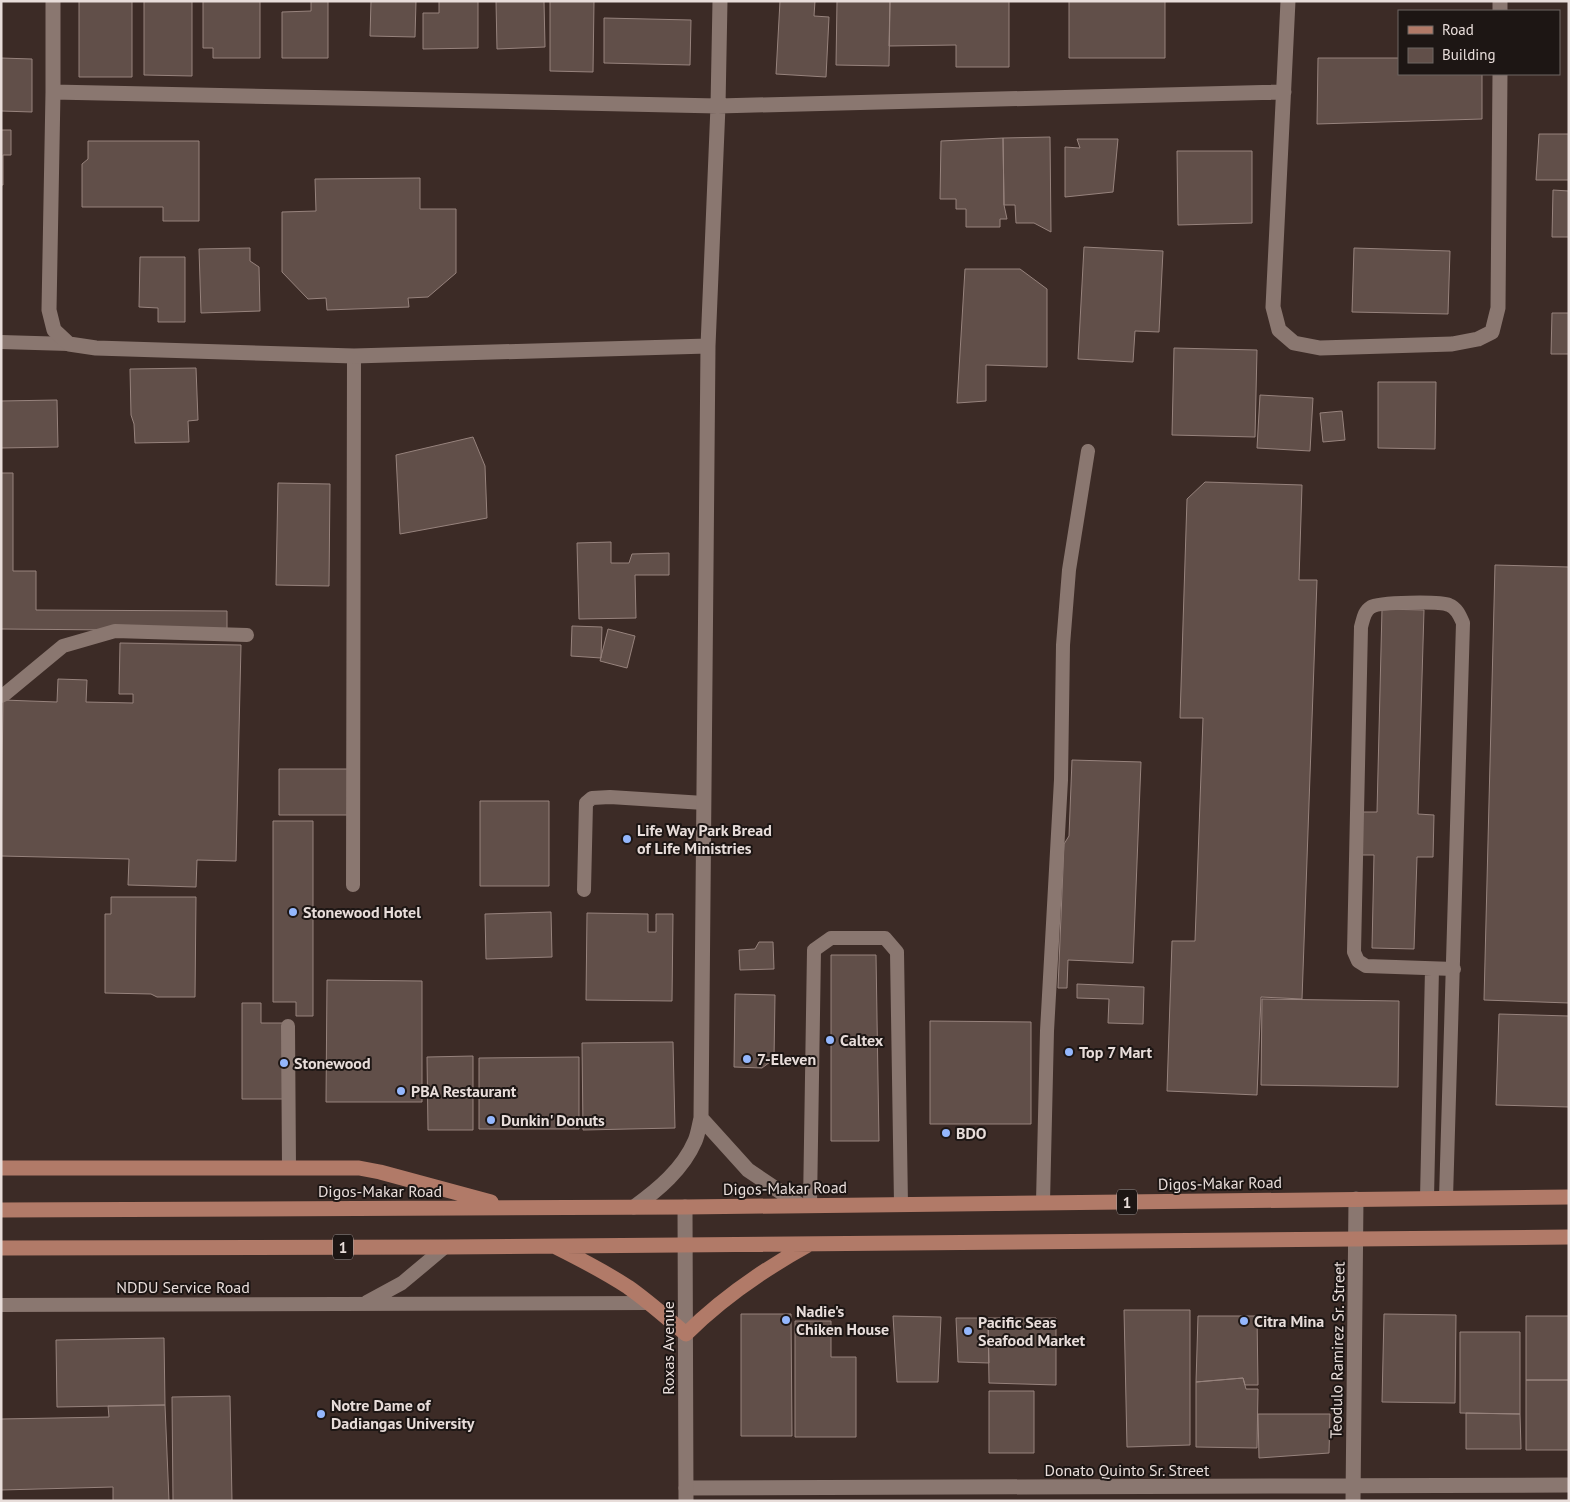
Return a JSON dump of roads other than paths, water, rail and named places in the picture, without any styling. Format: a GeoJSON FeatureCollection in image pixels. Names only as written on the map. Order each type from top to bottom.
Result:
{"type":"FeatureCollection","features":[{"type":"Feature","properties":{"kind":"main road"},"geometry":{"type":"LineString","coordinates":[[1,1168],[359,1168],[517,1208]]}},
{"type":"Feature","properties":{"kind":"main road","name":"Digos-Makar Road"},"geometry":{"type":"LineString","coordinates":[[1,1210],[685,1207],[1569,1197]]}},
{"type":"Feature","properties":{"kind":"main road","name":"1"},"geometry":{"type":"LineString","coordinates":[[1,1248],[445,1247],[1569,1237]]}},
{"type":"Feature","properties":{"kind":"main road"},"geometry":{"type":"LineString","coordinates":[[552,1245],[604,1273],[648,1302],[686,1334],[728,1296],[770,1267],[809,1244]]}},
{"type":"Feature","properties":{"kind":"street"},"geometry":{"type":"LineString","coordinates":[[53,1],[54,92],[50,310],[54,330],[69,344],[96,348],[354,356],[708,346]]}},
{"type":"Feature","properties":{"kind":"street"},"geometry":{"type":"LineString","coordinates":[[634,1207],[656,1190],[684,1160],[696,1140],[700,1118],[708,346],[718,106],[720,1]]}},
{"type":"Feature","properties":{"kind":"street"},"geometry":{"type":"LineString","coordinates":[[1288,1],[1273,307],[1279,330],[1294,343],[1320,348],[1452,344],[1478,339],[1492,332],[1498,308],[1500,75]]}},
{"type":"Feature","properties":{"kind":"street"},"geometry":{"type":"LineString","coordinates":[[54,92],[718,106],[1284,92]]}},
{"type":"Feature","properties":{"kind":"street"},"geometry":{"type":"LineString","coordinates":[[700,1118],[748,1170],[805,1205]]}},
{"type":"Feature","properties":{"kind":"street","name":"Teodulo Ramirez Sr. Street"},"geometry":{"type":"LineString","coordinates":[[1353,1493],[1356,1199]]}},
{"type":"Feature","properties":{"kind":"street","name":"Roxas Avenue"},"geometry":{"type":"LineString","coordinates":[[685,1207],[686,1494]]}},
{"type":"Feature","properties":{"kind":"street","name":"Donato Quinto Sr. Street"},"geometry":{"type":"LineString","coordinates":[[686,1494],[1353,1493],[1569,1485]]}},
{"type":"Feature","properties":{"kind":"lane"},"geometry":{"type":"LineString","coordinates":[[1,342],[69,344]]}},
{"type":"Feature","properties":{"kind":"lane"},"geometry":{"type":"LineString","coordinates":[[353,886],[354,356]]}},
{"type":"Feature","properties":{"kind":"lane"},"geometry":{"type":"LineString","coordinates":[[1043,1202],[1048,1021],[1061,780],[1063,645],[1069,570],[1088,450]]}},
{"type":"Feature","properties":{"kind":"lane"},"geometry":{"type":"LineString","coordinates":[[1446,1198],[1454,969],[1463,623],[1458,612],[1451,605],[1440,603],[1382,604],[1371,607],[1364,615],[1361,627],[1354,952],[1358,961],[1366,966],[1454,969]]}},
{"type":"Feature","properties":{"kind":"lane"},"geometry":{"type":"LineString","coordinates":[[1,696],[63,646],[115,631],[247,635]]}},
{"type":"Feature","properties":{"kind":"lane"},"geometry":{"type":"LineString","coordinates":[[584,890],[584,818],[586,803],[592,798],[610,797],[704,803]]}},
{"type":"Feature","properties":{"kind":"lane"},"geometry":{"type":"LineString","coordinates":[[805,1205],[814,950],[831,938],[885,938],[897,952],[901,1204]]}},
{"type":"Feature","properties":{"kind":"lane"},"geometry":{"type":"LineString","coordinates":[[1427,1198],[1432,969]]}},
{"type":"Feature","properties":{"kind":"lane"},"geometry":{"type":"LineString","coordinates":[[288,1026],[289,1167]]}},
{"type":"Feature","properties":{"kind":"lane","name":"NDDU Service Road"},"geometry":{"type":"LineString","coordinates":[[364,1304],[402,1283],[445,1247]]}},
{"type":"Feature","properties":{"kind":"lane","name":"NDDU Service Road"},"geometry":{"type":"LineString","coordinates":[[1,1305],[648,1302]]}},
{"type":"Feature","properties":{"kind":"place","name":"Life Way Park Bread of Life Ministries"},"geometry":{"type":"Point","coordinates":[627,839]}},
{"type":"Feature","properties":{"kind":"place","name":"Stonewood Hotel"},"geometry":{"type":"Point","coordinates":[293,912]}},
{"type":"Feature","properties":{"kind":"place","name":"Caltex"},"geometry":{"type":"Point","coordinates":[830,1040]}},
{"type":"Feature","properties":{"kind":"place","name":"Top 7 Mart"},"geometry":{"type":"Point","coordinates":[1069,1052]}},
{"type":"Feature","properties":{"kind":"place","name":"7-Eleven"},"geometry":{"type":"Point","coordinates":[747,1059]}},
{"type":"Feature","properties":{"kind":"place","name":"Stonewood"},"geometry":{"type":"Point","coordinates":[284,1063]}},
{"type":"Feature","properties":{"kind":"place","name":"PBA Restaurant"},"geometry":{"type":"Point","coordinates":[401,1091]}},
{"type":"Feature","properties":{"kind":"place","name":"Dunkin' Donuts"},"geometry":{"type":"Point","coordinates":[491,1120]}},
{"type":"Feature","properties":{"kind":"place","name":"BDO"},"geometry":{"type":"Point","coordinates":[946,1133]}},
{"type":"Feature","properties":{"kind":"place","name":"Nadie's Chiken House"},"geometry":{"type":"Point","coordinates":[786,1320]}},
{"type":"Feature","properties":{"kind":"place","name":"Citra Mina"},"geometry":{"type":"Point","coordinates":[1244,1321]}},
{"type":"Feature","properties":{"kind":"place","name":"Pacific Seas Seafood Market"},"geometry":{"type":"Point","coordinates":[968,1331]}},
{"type":"Feature","properties":{"kind":"place","name":"Notre Dame of Dadiangas University"},"geometry":{"type":"Point","coordinates":[321,1414]}}]}
